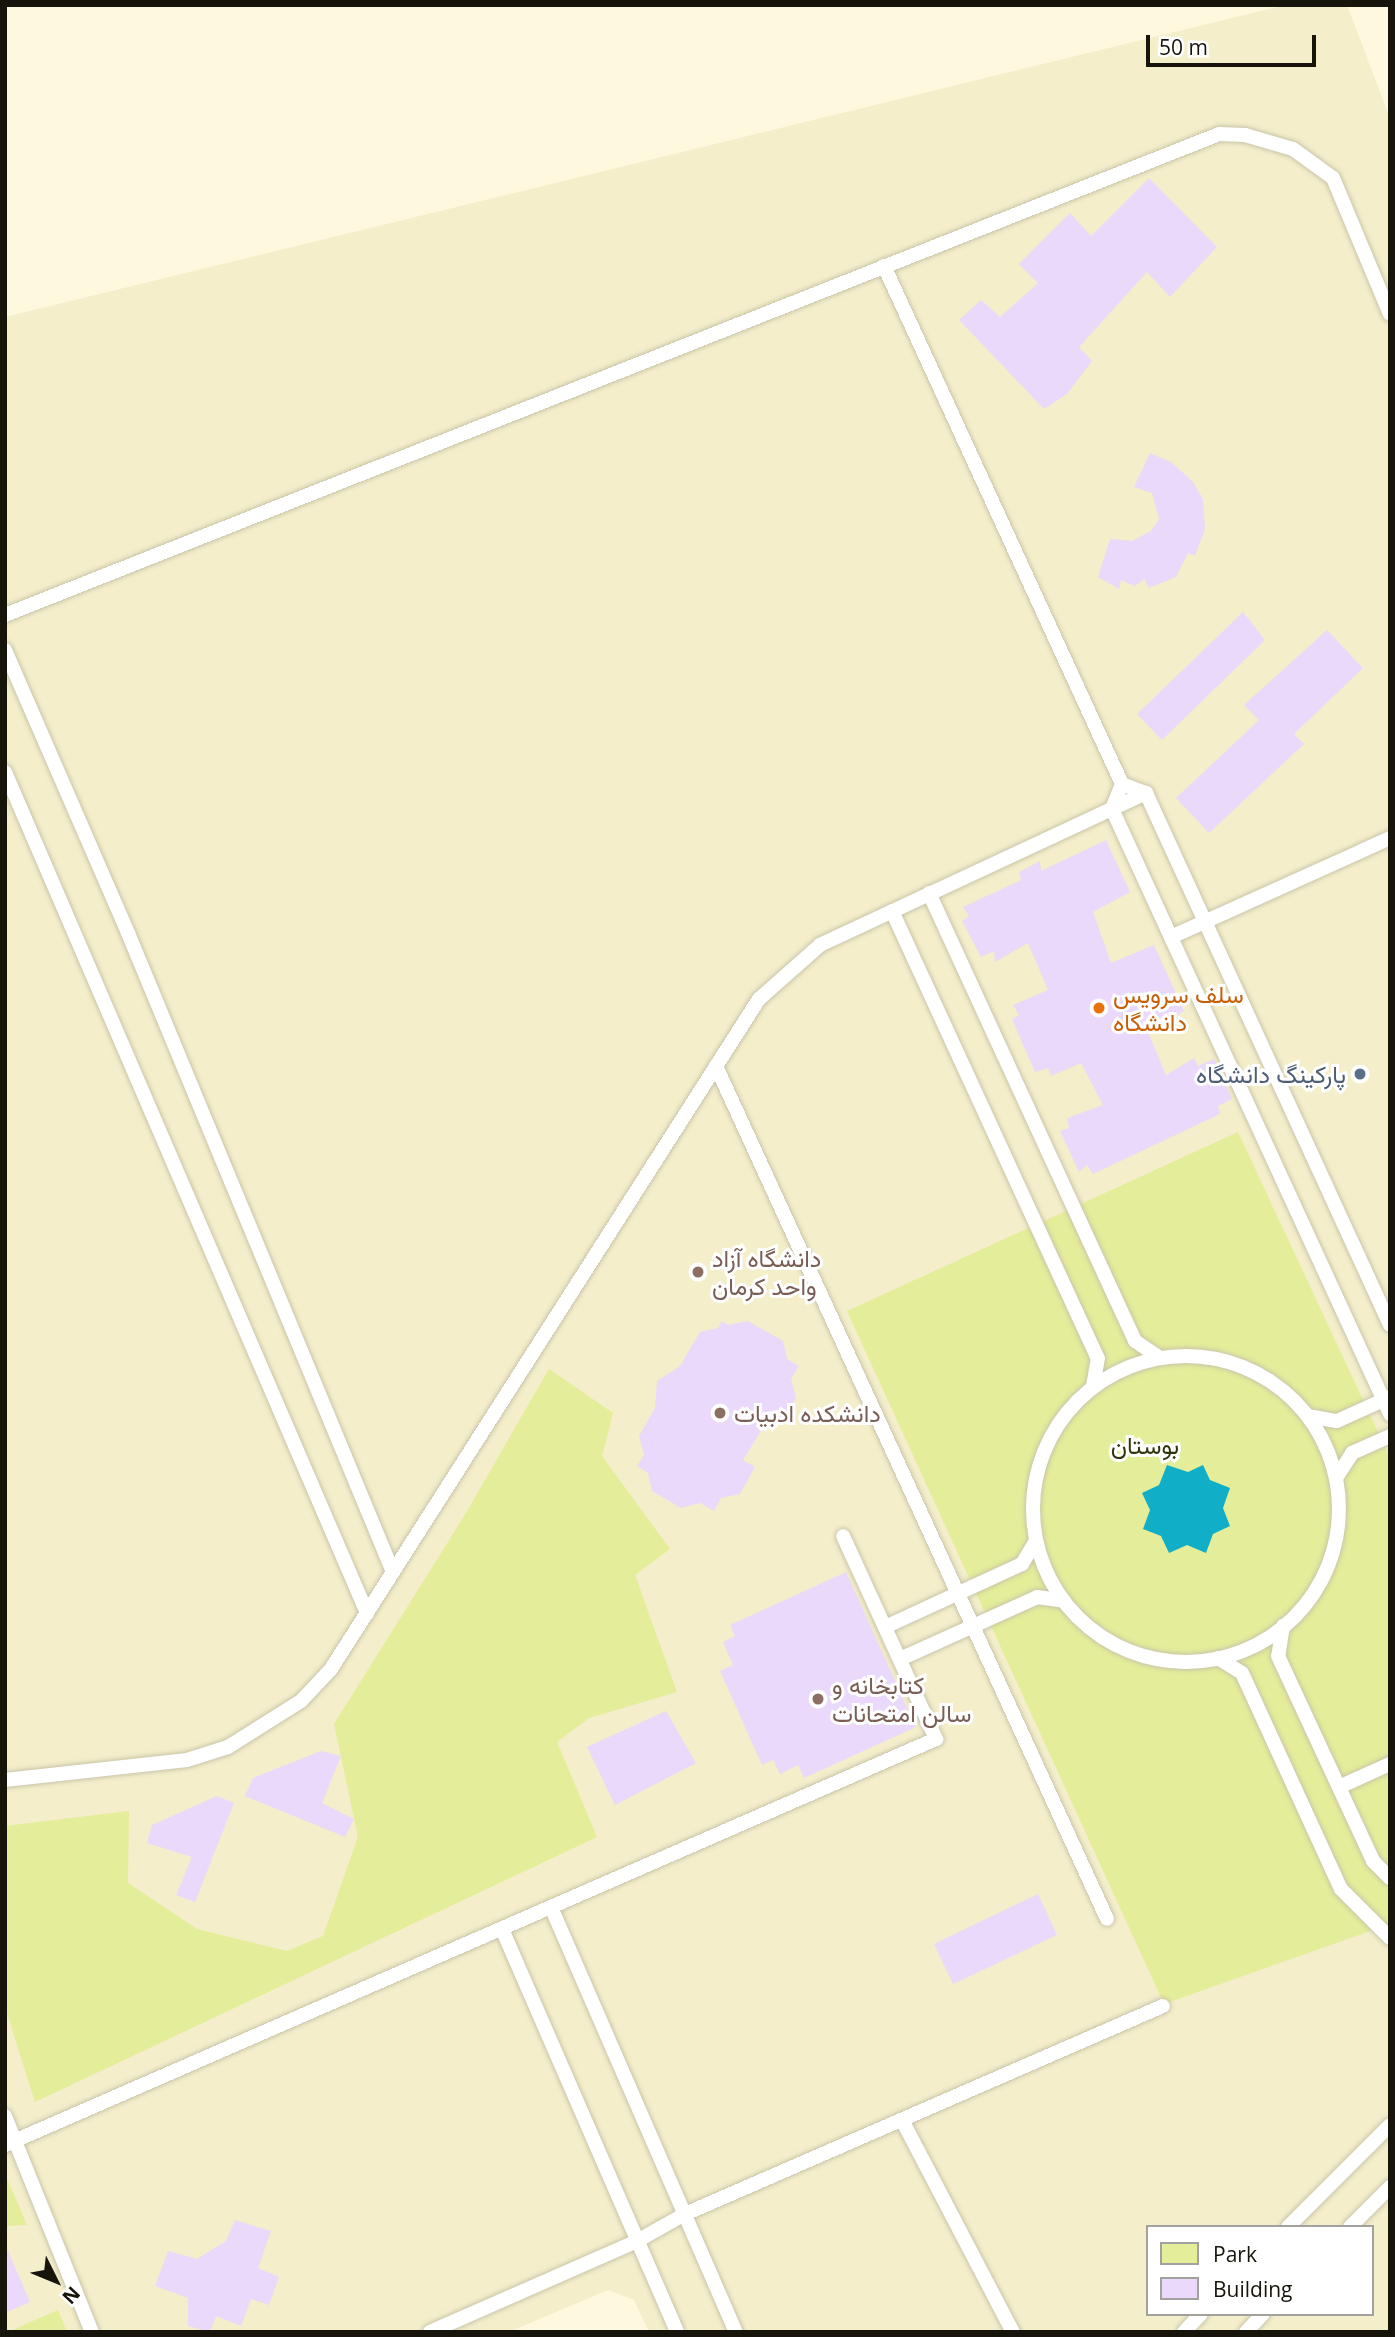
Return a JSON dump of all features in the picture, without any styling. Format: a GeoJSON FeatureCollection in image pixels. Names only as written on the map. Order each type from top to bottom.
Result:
{"type":"FeatureCollection","features":[{"type":"Feature","properties":{"kind":"lane"},"geometry":{"type":"LineString","coordinates":[[5,615],[1219,134],[1245,135],[1293,149],[1334,178],[1390,314]]}},
{"type":"Feature","properties":{"kind":"lane"},"geometry":{"type":"LineString","coordinates":[[884,266],[1122,784],[1146,793],[1390,1325]]}},
{"type":"Feature","properties":{"kind":"lane"},"geometry":{"type":"LineString","coordinates":[[5,650],[128,933],[393,1572]]}},
{"type":"Feature","properties":{"kind":"lane"},"geometry":{"type":"LineString","coordinates":[[5,772],[367,1614]]}},
{"type":"Feature","properties":{"kind":"lane"},"geometry":{"type":"LineString","coordinates":[[1122,784],[1112,809],[1386,1399],[1390,1415]]}},
{"type":"Feature","properties":{"kind":"lane"},"geometry":{"type":"LineString","coordinates":[[5,1780],[187,1760],[228,1747],[301,1701],[331,1669],[367,1614],[759,999],[820,946],[1146,793]]}},
{"type":"Feature","properties":{"kind":"lane"},"geometry":{"type":"LineString","coordinates":[[1171,937],[1390,838]]}},
{"type":"Feature","properties":{"kind":"lane"},"geometry":{"type":"LineString","coordinates":[[929,893],[1135,1341],[1160,1358]]}},
{"type":"Feature","properties":{"kind":"lane"},"geometry":{"type":"LineString","coordinates":[[892,911],[1098,1358],[1093,1387]]}},
{"type":"Feature","properties":{"kind":"lane"},"geometry":{"type":"LineString","coordinates":[[716,1066],[1107,1920]]}},
{"type":"Feature","properties":{"kind":"lane"},"geometry":{"type":"LineString","coordinates":[[1194,1356],[1242,1366],[1272,1382],[1308,1416],[1325,1446],[1336,1478],[1338,1528],[1330,1560],[1316,1589],[1283,1626],[1252,1646],[1218,1658],[1171,1661],[1133,1652],[1098,1634],[1064,1601],[1036,1541],[1034,1494],[1043,1456],[1061,1421],[1093,1387],[1125,1369],[1160,1358],[1194,1356]]}},
{"type":"Feature","properties":{"kind":"lane"},"geometry":{"type":"LineString","coordinates":[[1308,1416],[1337,1421],[1386,1399]]}},
{"type":"Feature","properties":{"kind":"lane"},"geometry":{"type":"LineString","coordinates":[[1336,1478],[1352,1453],[1390,1436]]}},
{"type":"Feature","properties":{"kind":"lane"},"geometry":{"type":"LineString","coordinates":[[10,2143],[936,1739],[843,1536]]}},
{"type":"Feature","properties":{"kind":"lane"},"geometry":{"type":"LineString","coordinates":[[885,1627],[1022,1564],[1036,1541]]}},
{"type":"Feature","properties":{"kind":"lane"},"geometry":{"type":"LineString","coordinates":[[900,1659],[1037,1597],[1064,1601]]}},
{"type":"Feature","properties":{"kind":"lane"},"geometry":{"type":"LineString","coordinates":[[1283,1626],[1278,1656],[1373,1861],[1390,1878]]}},
{"type":"Feature","properties":{"kind":"lane"},"geometry":{"type":"LineString","coordinates":[[1218,1658],[1242,1673],[1341,1889],[1390,1938]]}},
{"type":"Feature","properties":{"kind":"lane"},"geometry":{"type":"LineString","coordinates":[[1339,1787],[1390,1765]]}},
{"type":"Feature","properties":{"kind":"lane"},"geometry":{"type":"LineString","coordinates":[[551,1907],[736,2332]]}},
{"type":"Feature","properties":{"kind":"lane"},"geometry":{"type":"LineString","coordinates":[[502,1929],[677,2332]]}},
{"type":"Feature","properties":{"kind":"lane"},"geometry":{"type":"LineString","coordinates":[[430,2332],[637,2241],[685,2214],[1163,2006]]}},
{"type":"Feature","properties":{"kind":"lane"},"geometry":{"type":"LineString","coordinates":[[5,2116],[10,2143],[92,2332]]}},
{"type":"Feature","properties":{"kind":"lane"},"geometry":{"type":"LineString","coordinates":[[902,2120],[1013,2332]]}},
{"type":"Feature","properties":{"kind":"lane"},"geometry":{"type":"LineString","coordinates":[[1290,2225],[1390,2125]]}},
{"type":"Feature","properties":{"kind":"lane"},"geometry":{"type":"LineString","coordinates":[[1352,2225],[1390,2187]]}},
{"type":"Feature","properties":{"kind":"lane"},"geometry":{"type":"LineString","coordinates":[[1184,2332],[1199,2316]]}},
{"type":"Feature","properties":{"kind":"lane"},"geometry":{"type":"LineString","coordinates":[[1248,2331],[1261,2316]]}},
{"type":"Feature","properties":{"kind":"shaded area","name":"دانشگاه آزاد واحد کرمان"},"geometry":{"type":"Polygon","coordinates":[[[1285,5],[1347,5],[1390,118],[1390,2332],[649,2332],[634,2300],[608,2290],[509,2332],[5,2332],[5,317],[1285,5]]]}},
{"type":"Feature","properties":{"kind":"green space","name":"بوستان"},"geometry":{"type":"Polygon","coordinates":[[[1238,1132],[1390,1458],[1390,1924],[1164,2004],[847,1311],[1238,1132]]]}},
{"type":"Feature","properties":{"kind":"green space"},"geometry":{"type":"Polygon","coordinates":[[[549,1369],[613,1413],[602,1456],[670,1549],[635,1575],[677,1692],[589,1718],[557,1742],[597,1837],[35,2102],[5,2007],[5,1826],[129,1811],[128,1883],[197,1929],[287,1951],[323,1936],[358,1837],[334,1724],[463,1518],[549,1369]]]}},
{"type":"Feature","properties":{"kind":"green space"},"geometry":{"type":"Polygon","coordinates":[[[5,2174],[27,2225],[5,2226],[5,2174]]]}},
{"type":"Feature","properties":{"kind":"green space"},"geometry":{"type":"Polygon","coordinates":[[[58,2310],[67,2332],[8,2332],[58,2310]]]}},
{"type":"Feature","properties":{"kind":"water"},"geometry":{"type":"Polygon","coordinates":[[[1167,1465],[1188,1472],[1203,1465],[1210,1480],[1230,1488],[1223,1508],[1230,1526],[1213,1534],[1206,1553],[1187,1545],[1169,1553],[1161,1536],[1143,1529],[1150,1510],[1142,1493],[1159,1485],[1167,1465]]]}},
{"type":"Feature","properties":{"kind":"building"},"geometry":{"type":"Polygon","coordinates":[[[1149,178],[1217,247],[1170,297],[1147,272],[1079,347],[1092,361],[1067,394],[1044,409],[959,320],[981,300],[1000,317],[1038,283],[1019,264],[1070,213],[1091,236],[1149,178]]]}},
{"type":"Feature","properties":{"kind":"building"},"geometry":{"type":"Polygon","coordinates":[[[1150,453],[1171,462],[1193,482],[1203,499],[1205,529],[1195,556],[1188,553],[1176,577],[1149,588],[1144,579],[1135,586],[1121,580],[1119,589],[1098,577],[1110,539],[1132,541],[1151,531],[1159,519],[1152,493],[1134,487],[1150,453]]]}},
{"type":"Feature","properties":{"kind":"building"},"geometry":{"type":"Polygon","coordinates":[[[1243,612],[1265,640],[1162,740],[1137,714],[1243,612]]]}},
{"type":"Feature","properties":{"kind":"building"},"geometry":{"type":"Polygon","coordinates":[[[1327,630],[1363,668],[1294,734],[1304,744],[1209,833],[1176,798],[1259,720],[1244,705],[1327,630]]]}},
{"type":"Feature","properties":{"kind":"building","name":"سلف سرویس دانشگاه"},"geometry":{"type":"Polygon","coordinates":[[[1106,840],[1130,892],[1093,912],[1111,963],[1154,945],[1184,1011],[1148,1032],[1166,1075],[1194,1058],[1198,1066],[1214,1059],[1232,1099],[1218,1106],[1220,1114],[1093,1174],[1087,1165],[1079,1172],[1060,1131],[1069,1128],[1067,1118],[1103,1105],[1081,1063],[1051,1076],[1048,1068],[1035,1072],[1012,1019],[1019,1015],[1013,1005],[1048,990],[1028,943],[995,962],[994,951],[981,957],[962,921],[969,916],[963,907],[1021,880],[1019,872],[1040,861],[1041,871],[1106,840]]]}},
{"type":"Feature","properties":{"kind":"building","name":"دانشکده ادبیات"},"geometry":{"type":"Polygon","coordinates":[[[722,1321],[728,1325],[748,1321],[783,1341],[787,1359],[799,1366],[791,1379],[796,1398],[780,1424],[769,1418],[743,1460],[755,1467],[740,1494],[721,1498],[714,1511],[700,1503],[681,1508],[652,1491],[648,1473],[637,1466],[644,1455],[639,1436],[655,1408],[657,1381],[680,1366],[700,1332],[718,1328],[722,1321]]]}},
{"type":"Feature","properties":{"kind":"building","name":"کتابخانه و سالن امتحانات"},"geometry":{"type":"Polygon","coordinates":[[[846,1572],[916,1727],[804,1778],[798,1765],[780,1774],[773,1760],[762,1765],[720,1671],[733,1665],[723,1642],[735,1636],[730,1625],[846,1572]]]}},
{"type":"Feature","properties":{"kind":"building"},"geometry":{"type":"Polygon","coordinates":[[[666,1711],[696,1763],[615,1805],[587,1747],[666,1711]]]}},
{"type":"Feature","properties":{"kind":"building"},"geometry":{"type":"Polygon","coordinates":[[[321,1751],[341,1756],[322,1803],[354,1819],[345,1837],[245,1796],[253,1778],[321,1751]]]}},
{"type":"Feature","properties":{"kind":"building"},"geometry":{"type":"Polygon","coordinates":[[[217,1796],[234,1803],[195,1902],[176,1895],[192,1857],[147,1843],[152,1825],[217,1796]]]}},
{"type":"Feature","properties":{"kind":"building"},"geometry":{"type":"Polygon","coordinates":[[[1038,1894],[1057,1935],[953,1984],[934,1944],[1038,1894]]]}},
{"type":"Feature","properties":{"kind":"building"},"geometry":{"type":"Polygon","coordinates":[[[235,2220],[271,2231],[258,2268],[279,2277],[269,2305],[251,2299],[241,2326],[216,2316],[210,2332],[188,2326],[188,2298],[155,2286],[168,2251],[197,2259],[226,2241],[235,2220]]]}},
{"type":"Feature","properties":{"kind":"building"},"geometry":{"type":"Polygon","coordinates":[[[5,2244],[30,2302],[5,2313],[5,2244]]]}},
{"type":"Feature","properties":{"kind":"place","name":"سلف سرویس دانشگاه"},"geometry":{"type":"Point","coordinates":[1099,1008]}},
{"type":"Feature","properties":{"kind":"place","name":"پارکینگ دانشگاه"},"geometry":{"type":"Point","coordinates":[1360,1074]}},
{"type":"Feature","properties":{"kind":"place","name":"دانشگاه آزاد واحد کرمان"},"geometry":{"type":"Point","coordinates":[698,1272]}},
{"type":"Feature","properties":{"kind":"place","name":"دانشکده ادبیات"},"geometry":{"type":"Point","coordinates":[720,1413]}},
{"type":"Feature","properties":{"kind":"place","name":"کتابخانه و سالن امتحانات"},"geometry":{"type":"Point","coordinates":[818,1699]}}]}
